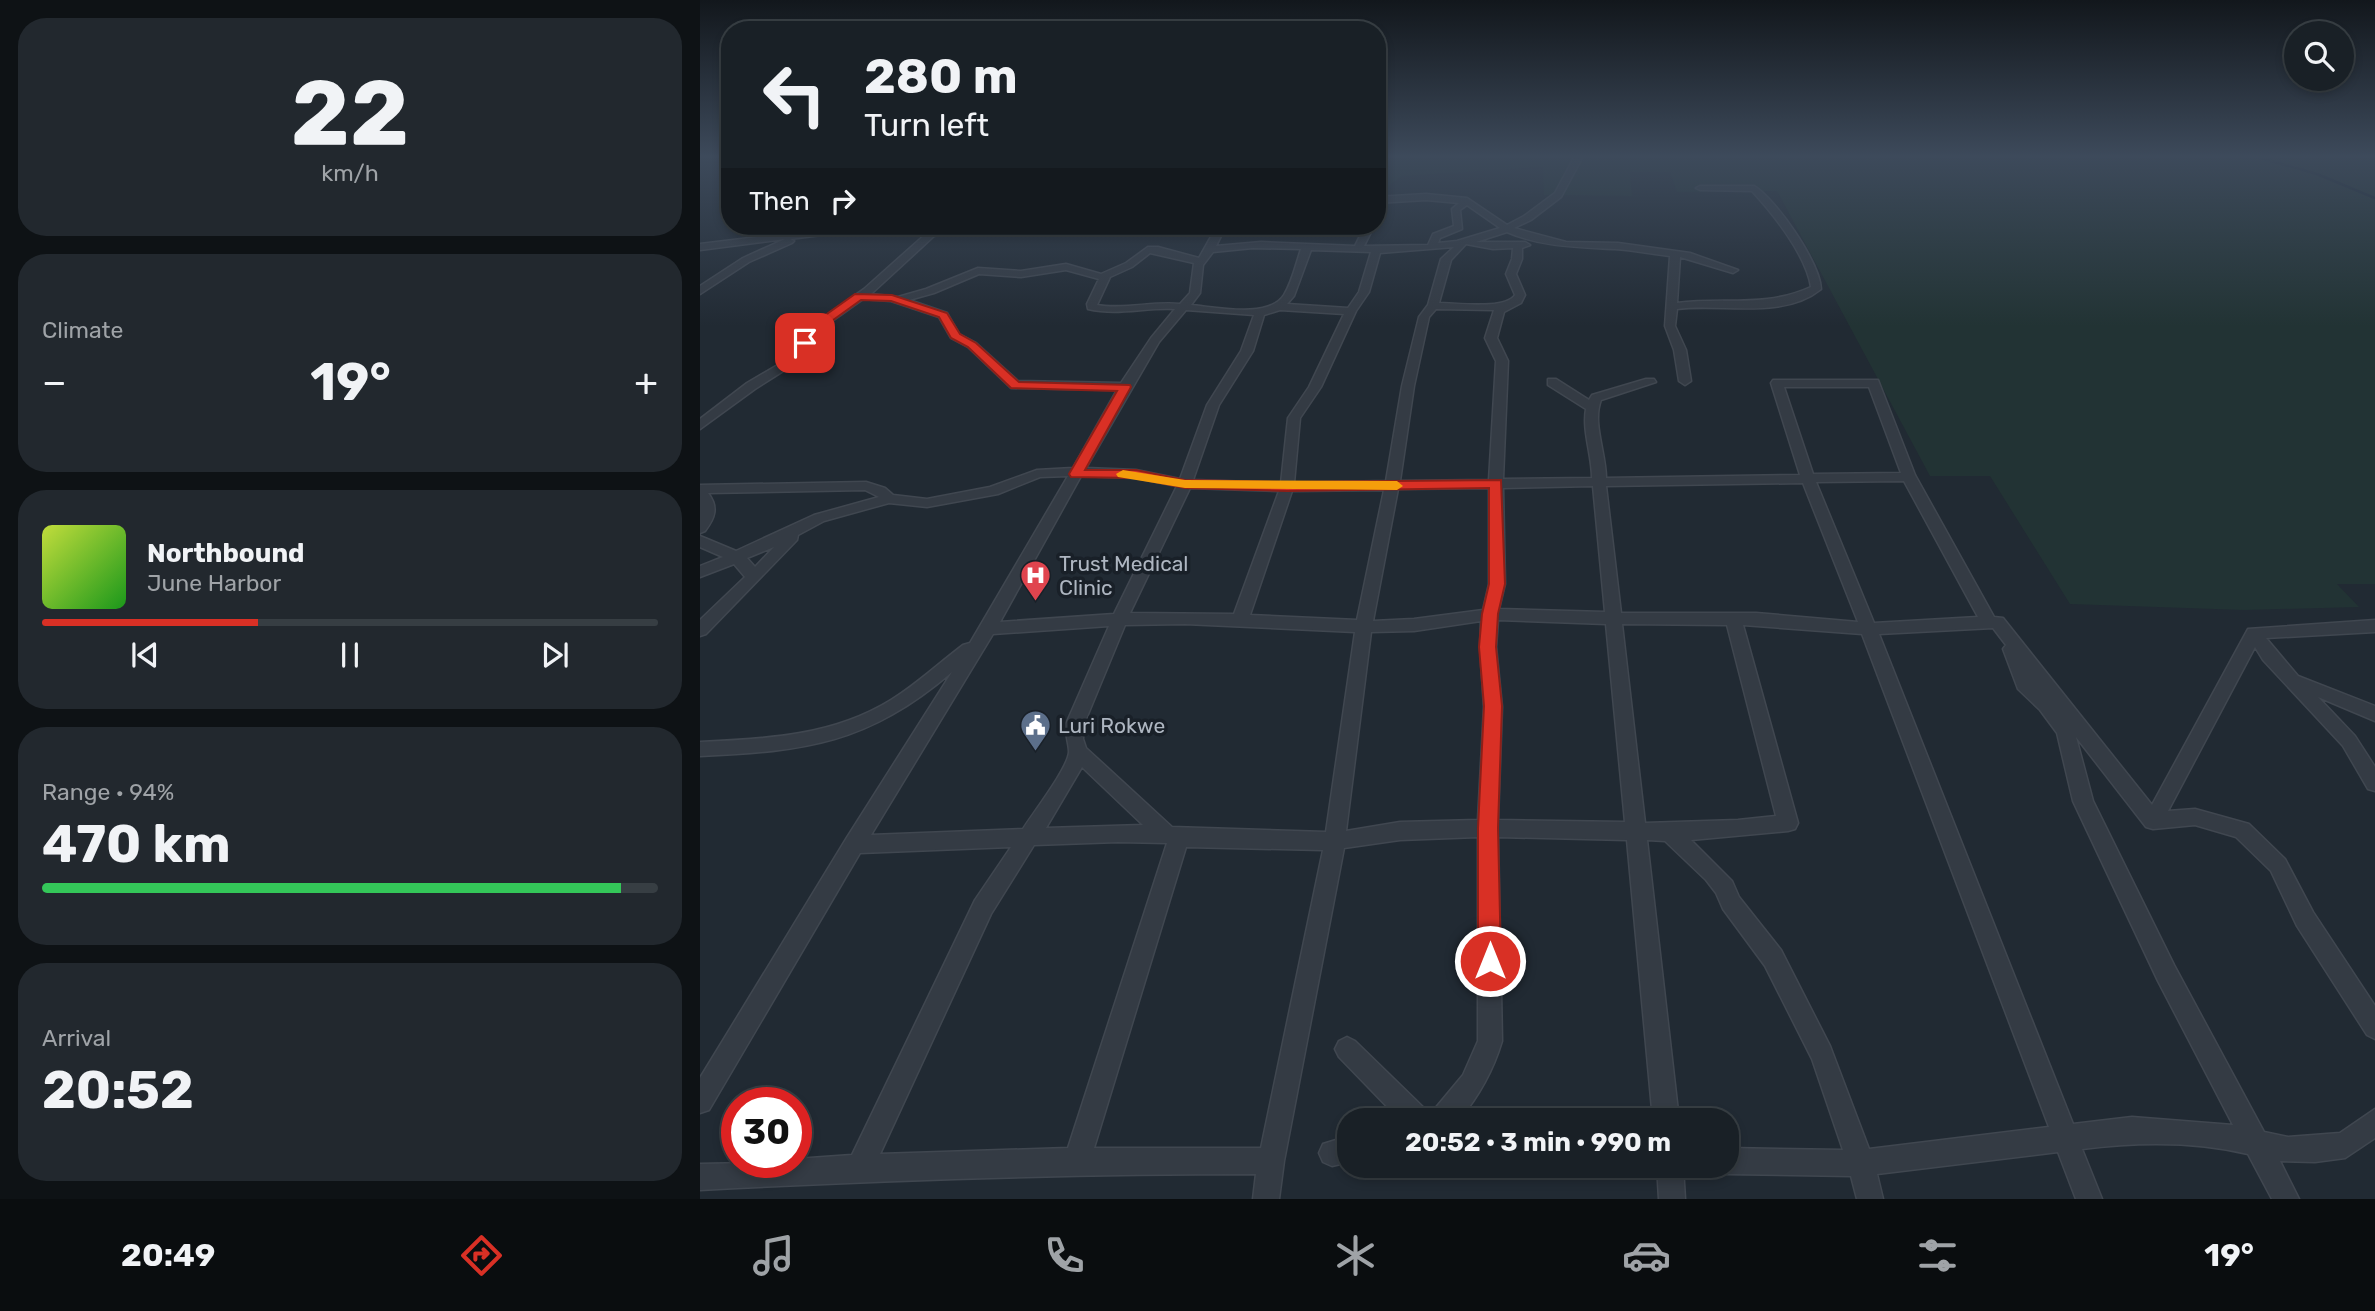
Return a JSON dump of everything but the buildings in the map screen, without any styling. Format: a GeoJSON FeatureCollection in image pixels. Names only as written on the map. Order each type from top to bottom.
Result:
{"type":"FeatureCollection","features":[{"type":"Feature","properties":{"kind":"street"},"geometry":{"type":"LineString","coordinates":[[1432,247],[1436,236],[1459,227],[1457,214]]}},
{"type":"Feature","properties":{"kind":"street"},"geometry":{"type":"LineString","coordinates":[[1485,214],[1506,228],[1559,244]]}},
{"type":"Feature","properties":{"kind":"street"},"geometry":{"type":"LineString","coordinates":[[1266,1199],[1271,1161],[1335,841],[1364,626],[1424,317],[1433,306],[1446,259],[1462,244],[1506,228],[1527,214]]}},
{"type":"Feature","properties":{"kind":"street"},"geometry":{"type":"LineString","coordinates":[[1672,307],[1769,305],[1791,300],[1816,289],[1802,250],[1777,214]]}},
{"type":"Feature","properties":{"kind":"street"},"geometry":{"type":"LineString","coordinates":[[700,247],[798,235]]}},
{"type":"Feature","properties":{"kind":"street"},"geometry":{"type":"LineString","coordinates":[[700,291],[746,260],[798,235]]}},
{"type":"Feature","properties":{"kind":"street"},"geometry":{"type":"LineString","coordinates":[[700,425],[751,386],[792,361],[814,329],[859,296],[930,235]]}},
{"type":"Feature","properties":{"kind":"street"},"geometry":{"type":"LineString","coordinates":[[898,300],[930,291],[978,271],[1021,274],[1066,267],[1102,276],[1129,265],[1148,250],[1158,250],[1199,261],[1208,255],[1216,235]]}},
{"type":"Feature","properties":{"kind":"street"},"geometry":{"type":"LineString","coordinates":[[1359,248],[1364,235]]}},
{"type":"Feature","properties":{"kind":"street"},"geometry":{"type":"LineString","coordinates":[[1209,250],[1263,245],[1377,248],[1462,244],[1493,247],[1559,244],[1628,247],[1701,258],[1733,270]]}},
{"type":"Feature","properties":{"kind":"street"},"geometry":{"type":"LineString","coordinates":[[1453,1108],[1464,1097],[1484,1065],[1490,1041],[1488,828],[1493,706],[1488,647],[1490,614],[1497,584],[1496,483],[1503,361],[1491,338],[1499,311],[1520,298],[1511,274],[1517,260],[1518,245]]}},
{"type":"Feature","properties":{"kind":"street"},"geometry":{"type":"LineString","coordinates":[[1279,307],[1289,296],[1307,247]]}},
{"type":"Feature","properties":{"kind":"street"},"geometry":{"type":"LineString","coordinates":[[1240,620],[1287,486],[1294,418],[1315,387],[1351,311],[1364,292],[1377,248]]}},
{"type":"Feature","properties":{"kind":"street"},"geometry":{"type":"LineString","coordinates":[[1675,255],[1670,327],[1680,350],[1685,381]]}},
{"type":"Feature","properties":{"kind":"street"},"geometry":{"type":"LineString","coordinates":[[700,1101],[853,845],[983,635],[1125,387],[1156,340],[1195,293],[1199,261]]}},
{"type":"Feature","properties":{"kind":"street"},"geometry":{"type":"LineString","coordinates":[[1102,276],[1105,282],[1094,300],[1092,307],[1095,308],[1110,310],[1185,306],[1260,312],[1279,307],[1351,311]]}},
{"type":"Feature","properties":{"kind":"street"},"geometry":{"type":"LineString","coordinates":[[859,296],[898,300],[943,315],[955,336],[972,345],[1015,385],[1125,387]]}},
{"type":"Feature","properties":{"kind":"street"},"geometry":{"type":"LineString","coordinates":[[1433,306],[1504,307]]}},
{"type":"Feature","properties":{"kind":"street"},"geometry":{"type":"LineString","coordinates":[[1175,317],[1198,309]]}},
{"type":"Feature","properties":{"kind":"street"},"geometry":{"type":"LineString","coordinates":[[1173,836],[1079,751],[1074,739],[1075,724],[1119,620],[1185,484],[1213,405],[1247,351],[1260,312]]}},
{"type":"Feature","properties":{"kind":"street"},"geometry":{"type":"LineString","coordinates":[[1552,382],[1592,407]]}},
{"type":"Feature","properties":{"kind":"street"},"geometry":{"type":"LineString","coordinates":[[1650,383],[1601,396],[1592,407],[1590,428],[1599,457],[1598,481],[1615,618],[1665,1108]]}},
{"type":"Feature","properties":{"kind":"street"},"geometry":{"type":"LineString","coordinates":[[2089,1199],[1825,516],[1808,479],[1777,383],[1874,383],[1903,453],[1908,475],[2018,663],[2024,684],[2046,705],[2066,732],[2083,801],[2166,973],[2286,1199]]}},
{"type":"Feature","properties":{"kind":"street"},"geometry":{"type":"LineString","coordinates":[[700,572],[737,558],[831,513],[889,499],[927,503],[993,491],[1037,474],[1054,471],[1076,474],[1136,474],[1185,484],[1287,486],[1808,479],[1908,475]]}},
{"type":"Feature","properties":{"kind":"street"},"geometry":{"type":"LineString","coordinates":[[700,491],[866,486],[880,491],[889,499]]}},
{"type":"Feature","properties":{"kind":"street"},"geometry":{"type":"LineString","coordinates":[[700,491],[709,503],[709,512],[700,528]]}},
{"type":"Feature","properties":{"kind":"street"},"geometry":{"type":"LineString","coordinates":[[700,630],[799,529]]}},
{"type":"Feature","properties":{"kind":"street"},"geometry":{"type":"LineString","coordinates":[[700,541],[737,558],[749,567],[753,578]]}},
{"type":"Feature","properties":{"kind":"street"},"geometry":{"type":"LineString","coordinates":[[700,749],[804,742],[860,724],[888,711],[983,635],[1119,620],[1240,620],[1411,626],[1465,620],[1490,614],[1769,620],[1869,629],[1993,622]]}},
{"type":"Feature","properties":{"kind":"street"},"geometry":{"type":"LineString","coordinates":[[853,845],[1118,833],[1335,841],[1400,831],[1488,828],[1669,832],[1738,829],[1788,822],[1734,621]]}},
{"type":"Feature","properties":{"kind":"street"},"geometry":{"type":"LineString","coordinates":[[1993,622],[2153,821]]}},
{"type":"Feature","properties":{"kind":"street"},"geometry":{"type":"LineString","coordinates":[[2254,633],[2375,626]]}},
{"type":"Feature","properties":{"kind":"street"},"geometry":{"type":"LineString","coordinates":[[2153,821],[2254,633]]}},
{"type":"Feature","properties":{"kind":"street"},"geometry":{"type":"LineString","coordinates":[[2254,633],[2269,656],[2349,741],[2375,783]]}},
{"type":"Feature","properties":{"kind":"street"},"geometry":{"type":"LineString","coordinates":[[2293,679],[2375,714]]}},
{"type":"Feature","properties":{"kind":"street"},"geometry":{"type":"LineString","coordinates":[[860,1168],[965,940],[983,907],[1059,791],[1079,751]]}},
{"type":"Feature","properties":{"kind":"street"},"geometry":{"type":"LineString","coordinates":[[2153,821],[2195,817],[2242,830],[2278,865],[2305,919],[2375,1027]]}},
{"type":"Feature","properties":{"kind":"street"},"geometry":{"type":"LineString","coordinates":[[1669,832],[1713,873],[1725,888],[1730,902],[1773,958],[1822,1054],[1861,1163],[1870,1199]]}},
{"type":"Feature","properties":{"kind":"street"},"geometry":{"type":"LineString","coordinates":[[1077,1161],[1173,836]]}},
{"type":"Feature","properties":{"kind":"street"},"geometry":{"type":"LineString","coordinates":[[1347,1049],[1406,1108]]}},
{"type":"Feature","properties":{"kind":"street"},"geometry":{"type":"LineString","coordinates":[[1739,1161],[1861,1163],[2132,1130],[2222,1135],[2288,1150],[2345,1145],[2375,1122]]}},
{"type":"Feature","properties":{"kind":"street"},"geometry":{"type":"LineString","coordinates":[[700,1177],[860,1168],[1077,1161],[1271,1161]]}},
{"type":"Feature","properties":{"kind":"street"},"geometry":{"type":"LineString","coordinates":[[1671,1178],[1672,1199]]}},
{"type":"Feature","properties":{"kind":"shaded area"},"geometry":{"type":"Polygon","coordinates":[[[1789,214],[2375,214],[2375,584],[2337,584],[2359,607],[2244,610],[2070,604],[1990,476],[1930,476],[1789,214]]]}},
{"type":"Feature","properties":{"kind":"slow traffic"},"geometry":{"type":"LineString","coordinates":[[1123,474],[1185,484],[1397,486]]}},
{"type":"Feature","properties":{"kind":"place","name":"Trust Medical Clinic"},"geometry":{"type":"Point","coordinates":[1036,602]}},
{"type":"Feature","properties":{"kind":"place","name":"Luri Rokwe"},"geometry":{"type":"Point","coordinates":[1035,752]}},
{"type":"Feature","properties":{"kind":"route"},"geometry":{"type":"LineString","coordinates":[[805,343],[814,329],[859,296],[892,298],[943,315],[952,326],[955,336],[972,345],[976,352],[1015,385],[1125,387],[1076,474],[1136,474],[1185,484],[1392,486],[1496,483],[1497,584],[1490,614],[1488,647],[1493,706],[1488,828],[1490,961]]}}]}
